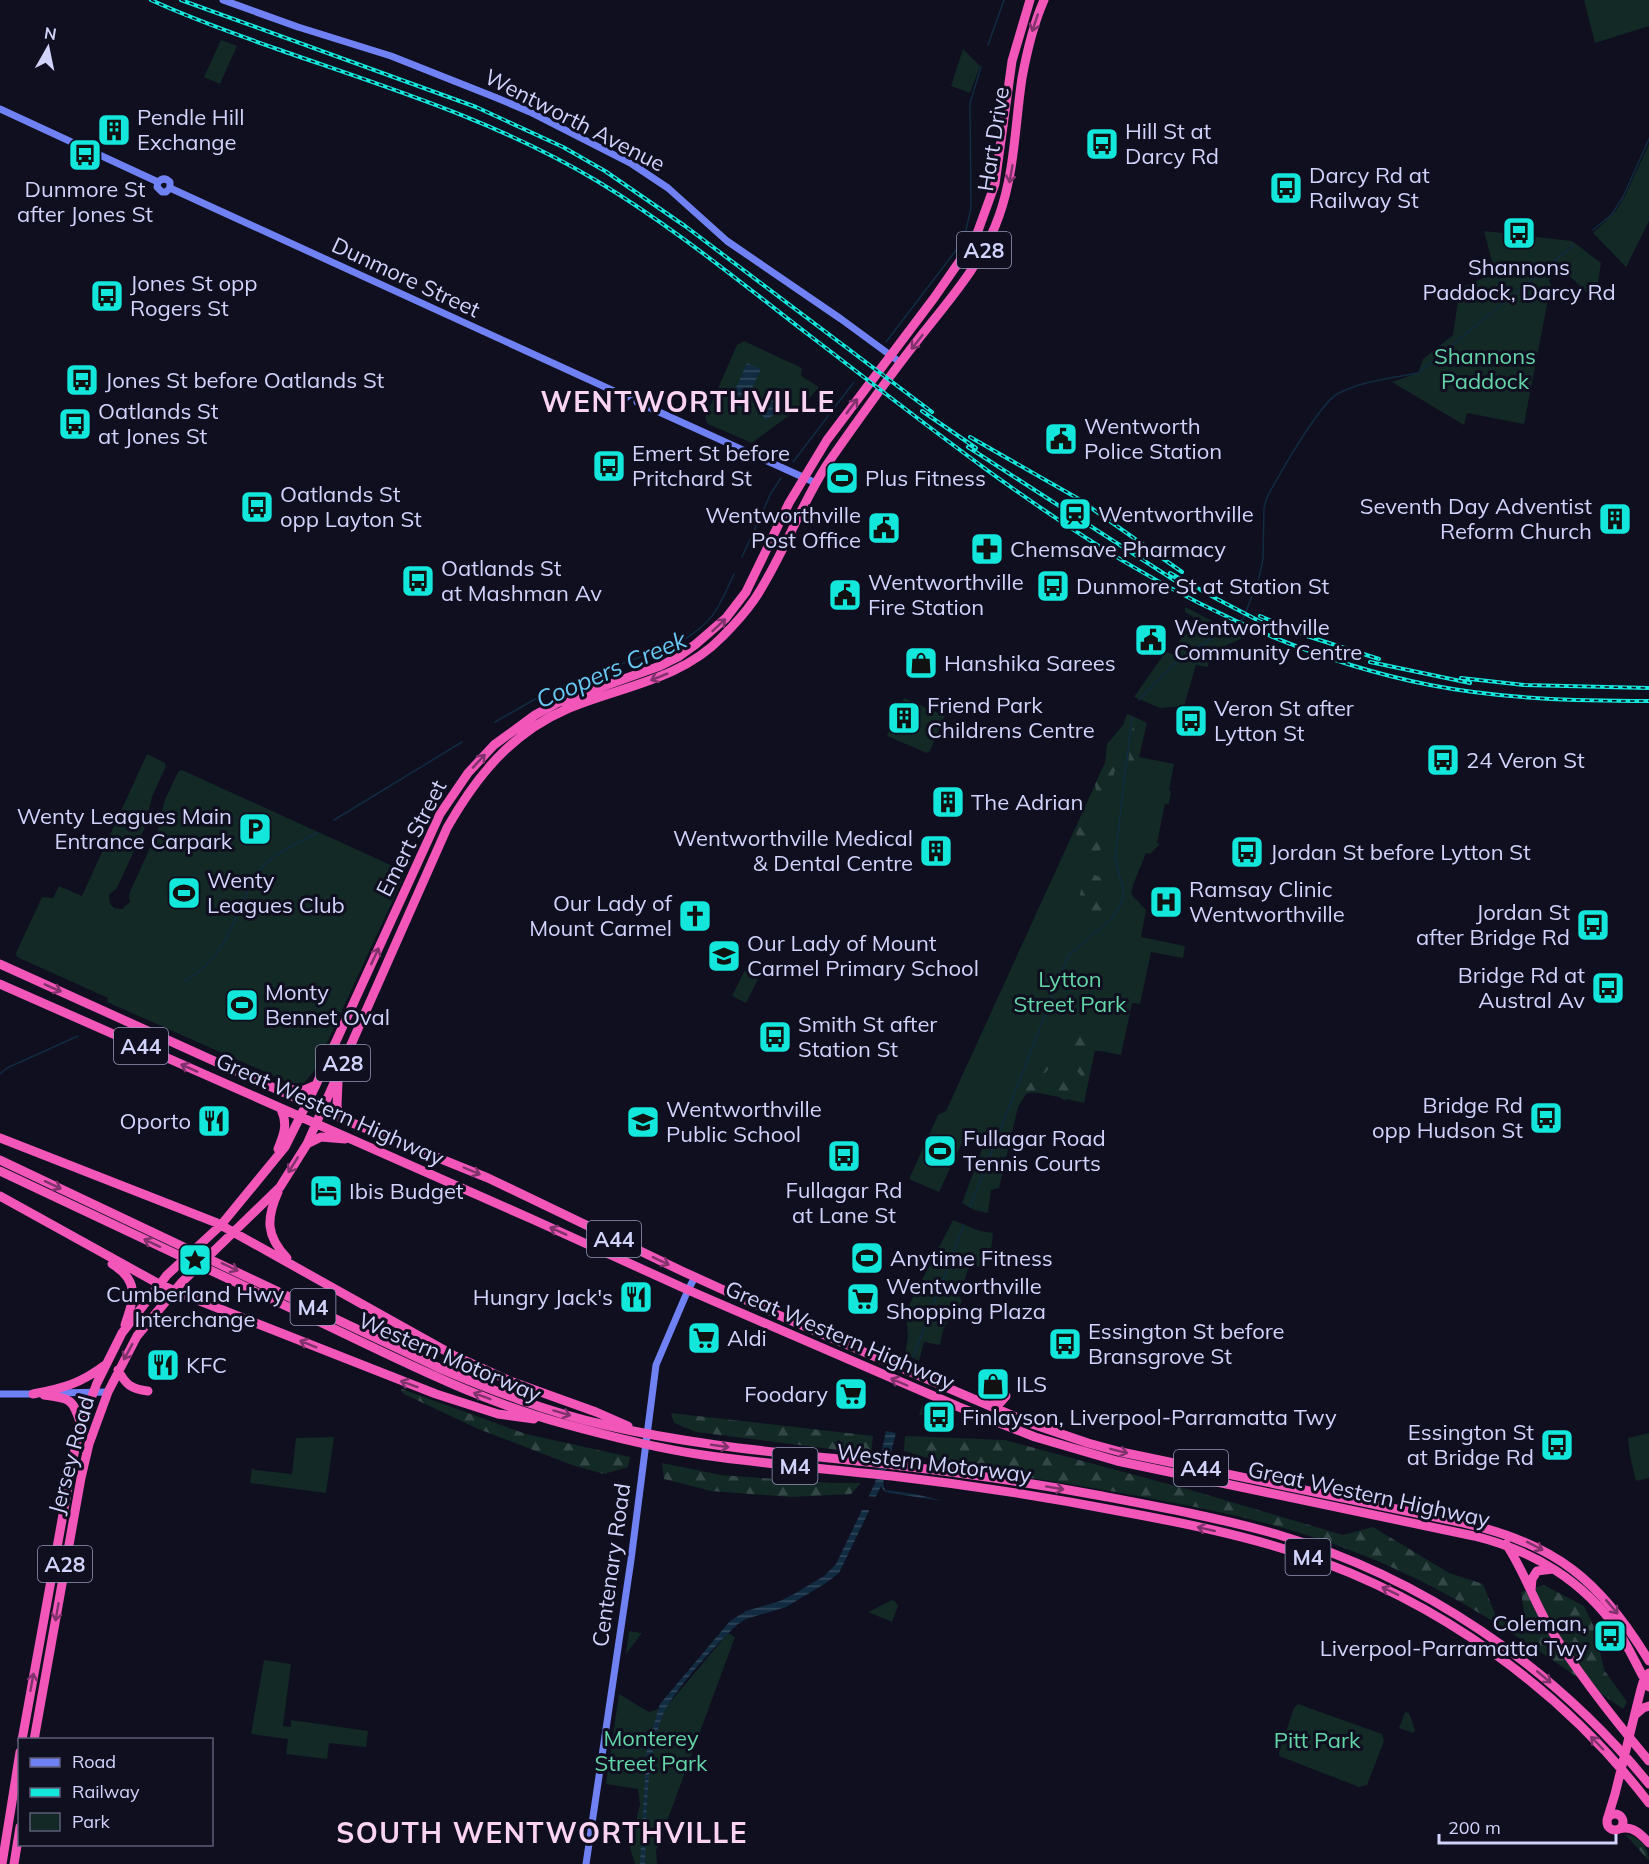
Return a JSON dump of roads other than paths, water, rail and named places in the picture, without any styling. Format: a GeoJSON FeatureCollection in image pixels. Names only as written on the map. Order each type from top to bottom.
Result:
{"type":"FeatureCollection","features":[{"type":"Feature","properties":{"kind":"highway","name":"Hart Drive"},"geometry":{"type":"LineString","coordinates":[[890,355],[965,256],[987,211],[995,184],[1012,61],[1030,0]]}},
{"type":"Feature","properties":{"kind":"highway","name":"Hart Drive"},"geometry":{"type":"LineString","coordinates":[[901,363],[980,258],[995,226],[1010,177],[1028,47],[1044,0]]}},
{"type":"Feature","properties":{"kind":"highway","name":"A28"},"geometry":{"type":"LineString","coordinates":[[804,477],[827,440],[890,355]]}},
{"type":"Feature","properties":{"kind":"highway","name":"A28"},"geometry":{"type":"LineString","coordinates":[[816,483],[901,363]]}},
{"type":"Feature","properties":{"kind":"highway","name":"Emert Street"},"geometry":{"type":"LineString","coordinates":[[301,1117],[440,814],[468,773],[494,745],[535,715],[578,695],[660,666],[678,657],[712,632],[746,592],[804,477]]}},
{"type":"Feature","properties":{"kind":"highway","name":"Emert Street"},"geometry":{"type":"LineString","coordinates":[[322,1110],[447,828],[472,786],[507,748],[545,720],[566,710],[664,675],[692,660],[720,640],[753,602],[816,483]]}},
{"type":"Feature","properties":{"kind":"highway","name":"Great Western Highway"},"geometry":{"type":"LineString","coordinates":[[0,964],[340,1118],[533,1198],[695,1277],[986,1405],[1060,1434],[1120,1452],[1464,1523],[1528,1542],[1573,1569],[1595,1587],[1629,1628],[1649,1661]]}},
{"type":"Feature","properties":{"kind":"highway","name":"Great Western Highway"},"geometry":{"type":"LineString","coordinates":[[0,984],[687,1290],[959,1407],[1050,1443],[1118,1461],[1482,1538],[1525,1553],[1553,1569],[1589,1596],[1610,1620],[1647,1680]]}},
{"type":"Feature","properties":{"kind":"highway"},"geometry":{"type":"LineString","coordinates":[[338,1076],[337,1106],[340,1118]]}},
{"type":"Feature","properties":{"kind":"highway"},"geometry":{"type":"LineString","coordinates":[[261,1083],[302,1091],[316,1085]]}},
{"type":"Feature","properties":{"kind":"highway"},"geometry":{"type":"LineString","coordinates":[[272,1164],[286,1131],[285,1117],[281,1109]]}},
{"type":"Feature","properties":{"kind":"highway","name":"Jersey Road"},"geometry":{"type":"LineString","coordinates":[[34,1738],[81,1478],[89,1444],[118,1370],[137,1336],[174,1291],[280,1187],[307,1144],[322,1110]]}},
{"type":"Feature","properties":{"kind":"highway","name":"Jersey Road"},"geometry":{"type":"LineString","coordinates":[[22,1738],[63,1507],[81,1425],[105,1365],[122,1333],[159,1284],[221,1225],[285,1147],[301,1117]]}},
{"type":"Feature","properties":{"kind":"highway"},"geometry":{"type":"LineString","coordinates":[[307,1144],[321,1137],[354,1140]]}},
{"type":"Feature","properties":{"kind":"highway"},"geometry":{"type":"LineString","coordinates":[[0,1138],[221,1225],[453,1355],[510,1381],[596,1412],[637,1430]]}},
{"type":"Feature","properties":{"kind":"highway","name":"Western Motorway"},"geometry":{"type":"LineString","coordinates":[[0,1160],[437,1367],[536,1405],[605,1425],[662,1436],[737,1448],[872,1462],[1035,1484],[1197,1515],[1276,1534],[1353,1562],[1432,1601],[1512,1653],[1577,1707],[1623,1753],[1649,1784]]}},
{"type":"Feature","properties":{"kind":"highway","name":"Western Motorway"},"geometry":{"type":"LineString","coordinates":[[0,1172],[427,1373],[557,1422],[660,1447],[745,1460],[890,1475],[1048,1498],[1177,1522],[1266,1543],[1355,1575],[1400,1596],[1437,1617],[1477,1641],[1522,1674],[1580,1725],[1649,1803]]}},
{"type":"Feature","properties":{"kind":"highway"},"geometry":{"type":"LineString","coordinates":[[280,1187],[270,1208],[271,1234],[277,1248],[311,1275]]}},
{"type":"Feature","properties":{"kind":"highway"},"geometry":{"type":"LineString","coordinates":[[0,1196],[174,1291],[382,1374],[483,1410],[557,1422]]}},
{"type":"Feature","properties":{"kind":"highway"},"geometry":{"type":"LineString","coordinates":[[0,1202],[123,1272],[131,1284],[133,1296],[122,1333]]}},
{"type":"Feature","properties":{"kind":"highway"},"geometry":{"type":"LineString","coordinates":[[33,1394],[77,1383],[105,1365]]}},
{"type":"Feature","properties":{"kind":"highway"},"geometry":{"type":"LineString","coordinates":[[118,1370],[127,1385],[137,1390],[148,1391]]}},
{"type":"Feature","properties":{"kind":"highway"},"geometry":{"type":"LineString","coordinates":[[33,1394],[63,1397],[71,1401],[81,1425]]}},
{"type":"Feature","properties":{"kind":"highway"},"geometry":{"type":"LineString","coordinates":[[986,1405],[999,1404],[1006,1396]]}},
{"type":"Feature","properties":{"kind":"highway"},"geometry":{"type":"LineString","coordinates":[[1464,1523],[1495,1535],[1508,1546],[1531,1592],[1580,1676],[1649,1761]]}},
{"type":"Feature","properties":{"kind":"highway"},"geometry":{"type":"LineString","coordinates":[[1531,1592],[1534,1574],[1544,1569],[1553,1569]]}},
{"type":"Feature","properties":{"kind":"highway"},"geometry":{"type":"LineString","coordinates":[[1647,1680],[1635,1716],[1607,1825],[1611,1829],[1625,1827],[1635,1830],[1649,1843]]}},
{"type":"Feature","properties":{"kind":"highway"},"geometry":{"type":"LineString","coordinates":[[1635,1716],[1643,1708],[1649,1706]]}},
{"type":"Feature","properties":{"kind":"highway"},"geometry":{"type":"LineString","coordinates":[[2,1864],[18,1764]]}},
{"type":"Feature","properties":{"kind":"highway"},"geometry":{"type":"LineString","coordinates":[[1615,1794],[1623,1824],[1619,1829]]}},
{"type":"Feature","properties":{"kind":"highway"},"geometry":{"type":"LineString","coordinates":[[1607,1820],[1612,1814],[1621,1816]]}},
{"type":"Feature","properties":{"kind":"highway"},"geometry":{"type":"LineString","coordinates":[[14,1864],[18,1839]]}},
{"type":"Feature","properties":{"kind":"main road","name":"Wentworth Avenue"},"geometry":{"type":"LineString","coordinates":[[224,0],[298,27],[391,56],[487,94],[530,112],[632,164],[668,188],[727,241],[901,363]]}},
{"type":"Feature","properties":{"kind":"main road","name":"Dunmore Street"},"geometry":{"type":"LineString","coordinates":[[0,109],[158,182],[157,187],[162,192],[170,188],[627,397],[635,394],[638,398],[637,402],[804,477]]}},
{"type":"Feature","properties":{"kind":"main road"},"geometry":{"type":"LineString","coordinates":[[804,477],[816,483]]}},
{"type":"Feature","properties":{"kind":"main road","name":"Centenary Road"},"geometry":{"type":"LineString","coordinates":[[586,1864],[631,1560],[656,1365],[687,1290],[695,1277]]}},
{"type":"Feature","properties":{"kind":"main road"},"geometry":{"type":"LineString","coordinates":[[0,1394],[108,1392]]}},
{"type":"Feature","properties":{"kind":"water"},"geometry":{"type":"Polygon","coordinates":[[[747,363],[761,369],[742,409],[729,403],[747,363]]]}},
{"type":"Feature","properties":{"kind":"water"},"geometry":{"type":"Polygon","coordinates":[[[776,397],[784,407],[766,420],[758,410],[776,397]]]}},
{"type":"Feature","properties":{"kind":"water"},"geometry":{"type":"Polygon","coordinates":[[[886,1431],[896,1433],[883,1483],[885,1490],[943,1501],[890,1493],[884,1491],[881,1486],[839,1573],[786,1607],[746,1619],[738,1624],[696,1668],[667,1707],[656,1735],[648,1790],[645,1864],[640,1864],[647,1746],[660,1704],[730,1621],[746,1611],[780,1601],[794,1594],[824,1576],[836,1564],[875,1483],[886,1431]]]}},
{"type":"Feature","properties":{"kind":"waterway","name":"Coopers Creek"},"geometry":{"type":"LineString","coordinates":[[988,45],[1004,0]]}},
{"type":"Feature","properties":{"kind":"waterway","name":"Coopers Creek"},"geometry":{"type":"LineString","coordinates":[[886,342],[957,249],[966,230],[971,208],[970,103],[981,67]]}},
{"type":"Feature","properties":{"kind":"waterway"},"geometry":{"type":"LineString","coordinates":[[1593,230],[1612,214],[1623,197],[1649,139]]}},
{"type":"Feature","properties":{"kind":"waterway"},"geometry":{"type":"LineString","coordinates":[[1139,700],[1180,658],[1243,619],[1259,578],[1263,559],[1264,508],[1267,497],[1299,442],[1329,401],[1337,394],[1356,386],[1418,373],[1574,245]]}},
{"type":"Feature","properties":{"kind":"waterway","name":"Coopers Creek"},"geometry":{"type":"LineString","coordinates":[[793,462],[854,382]]}},
{"type":"Feature","properties":{"kind":"waterway","name":"Coopers Creek"},"geometry":{"type":"LineString","coordinates":[[742,557],[771,493],[781,478]]}},
{"type":"Feature","properties":{"kind":"waterway","name":"Coopers Creek"},"geometry":{"type":"LineString","coordinates":[[495,722],[551,690],[678,643],[690,636],[713,614],[734,574]]}},
{"type":"Feature","properties":{"kind":"waterway"},"geometry":{"type":"LineString","coordinates":[[970,1207],[1068,956],[1111,919],[1120,906],[1123,888],[1115,858],[1132,716]]}},
{"type":"Feature","properties":{"kind":"waterway","name":"Coopers Creek"},"geometry":{"type":"LineString","coordinates":[[334,820],[462,742]]}},
{"type":"Feature","properties":{"kind":"waterway","name":"Coopers Creek"},"geometry":{"type":"LineString","coordinates":[[185,981],[207,965],[222,946],[250,885],[259,871],[278,854],[317,833]]}},
{"type":"Feature","properties":{"kind":"waterway","name":"Coopers Creek"},"geometry":{"type":"LineString","coordinates":[[0,1074],[7,1068],[78,1036]]}},
{"type":"Feature","properties":{"kind":"waterway"},"geometry":{"type":"LineString","coordinates":[[913,1357],[964,1225]]}},
{"type":"Feature","properties":{"kind":"railway"},"geometry":{"type":"LineString","coordinates":[[151,0],[214,26],[481,123],[520,140],[597,181],[625,198],[705,255],[952,445],[1025,497],[1100,547],[1177,592],[1257,631],[1341,662],[1457,690],[1539,698],[1649,701]]}},
{"type":"Feature","properties":{"kind":"railway"},"geometry":{"type":"LineString","coordinates":[[181,0],[476,107],[563,147],[605,171],[685,226],[932,412]]}},
{"type":"Feature","properties":{"kind":"railway"},"geometry":{"type":"LineString","coordinates":[[922,411],[976,448]]}},
{"type":"Feature","properties":{"kind":"railway"},"geometry":{"type":"LineString","coordinates":[[970,437],[1077,498],[1182,572]]}},
{"type":"Feature","properties":{"kind":"railway"},"geometry":{"type":"LineString","coordinates":[[968,447],[1177,582]]}},
{"type":"Feature","properties":{"kind":"railway"},"geometry":{"type":"LineString","coordinates":[[1170,573],[1265,624]]}},
{"type":"Feature","properties":{"kind":"railway"},"geometry":{"type":"LineString","coordinates":[[1260,616],[1307,636],[1379,659]]}},
{"type":"Feature","properties":{"kind":"railway"},"geometry":{"type":"LineString","coordinates":[[1370,662],[1470,683]]}},
{"type":"Feature","properties":{"kind":"railway"},"geometry":{"type":"LineString","coordinates":[[1461,678],[1524,685],[1649,688]]}},
{"type":"Feature","properties":{"kind":"place","name":"Pendle Hill Exchange"},"geometry":{"type":"Point","coordinates":[114,130]}},
{"type":"Feature","properties":{"kind":"place","name":"Hill St at Darcy Rd"},"geometry":{"type":"Point","coordinates":[1102,144]}},
{"type":"Feature","properties":{"kind":"place","name":"Dunmore St after Jones St"},"geometry":{"type":"Point","coordinates":[85,155]}},
{"type":"Feature","properties":{"kind":"place","name":"Darcy Rd at Railway St"},"geometry":{"type":"Point","coordinates":[1286,188]}},
{"type":"Feature","properties":{"kind":"place","name":"Shannons Paddock, Darcy Rd"},"geometry":{"type":"Point","coordinates":[1519,233]}},
{"type":"Feature","properties":{"kind":"place","name":"Jones St opp Rogers St"},"geometry":{"type":"Point","coordinates":[107,296]}},
{"type":"Feature","properties":{"kind":"place","name":"Jones St before Oatlands St"},"geometry":{"type":"Point","coordinates":[82,380]}},
{"type":"Feature","properties":{"kind":"place","name":"Oatlands St at Jones St"},"geometry":{"type":"Point","coordinates":[75,424]}},
{"type":"Feature","properties":{"kind":"place","name":"Wentworth Police Station"},"geometry":{"type":"Point","coordinates":[1061,439]}},
{"type":"Feature","properties":{"kind":"place","name":"Emert St before Pritchard St"},"geometry":{"type":"Point","coordinates":[609,466]}},
{"type":"Feature","properties":{"kind":"place","name":"Plus Fitness"},"geometry":{"type":"Point","coordinates":[842,478]}},
{"type":"Feature","properties":{"kind":"place","name":"Oatlands St opp Layton St"},"geometry":{"type":"Point","coordinates":[257,507]}},
{"type":"Feature","properties":{"kind":"place","name":"Wentworthville"},"geometry":{"type":"Point","coordinates":[1075,514]}},
{"type":"Feature","properties":{"kind":"place","name":"Seventh Day Adventist Reform Church"},"geometry":{"type":"Point","coordinates":[1615,519]}},
{"type":"Feature","properties":{"kind":"place","name":"Wentworthville Post Office"},"geometry":{"type":"Point","coordinates":[884,528]}},
{"type":"Feature","properties":{"kind":"place","name":"Chemsave Pharmacy"},"geometry":{"type":"Point","coordinates":[987,549]}},
{"type":"Feature","properties":{"kind":"place","name":"Oatlands St at Mashman Av"},"geometry":{"type":"Point","coordinates":[418,581]}},
{"type":"Feature","properties":{"kind":"place","name":"Dunmore St at Station St"},"geometry":{"type":"Point","coordinates":[1053,586]}},
{"type":"Feature","properties":{"kind":"place","name":"Wentworthville Fire Station"},"geometry":{"type":"Point","coordinates":[845,595]}},
{"type":"Feature","properties":{"kind":"place","name":"Wentworthville Community Centre"},"geometry":{"type":"Point","coordinates":[1151,640]}},
{"type":"Feature","properties":{"kind":"place","name":"Hanshika Sarees"},"geometry":{"type":"Point","coordinates":[921,663]}},
{"type":"Feature","properties":{"kind":"place","name":"Friend Park Childrens Centre"},"geometry":{"type":"Point","coordinates":[904,718]}},
{"type":"Feature","properties":{"kind":"place","name":"Veron St after Lytton St"},"geometry":{"type":"Point","coordinates":[1191,721]}},
{"type":"Feature","properties":{"kind":"place","name":"24 Veron St"},"geometry":{"type":"Point","coordinates":[1443,760]}},
{"type":"Feature","properties":{"kind":"place","name":"The Adrian"},"geometry":{"type":"Point","coordinates":[948,802]}},
{"type":"Feature","properties":{"kind":"place","name":"Wenty Leagues Main Entrance Carpark"},"geometry":{"type":"Point","coordinates":[255,829]}},
{"type":"Feature","properties":{"kind":"place","name":"Wentworthville Medical & Dental Centre"},"geometry":{"type":"Point","coordinates":[936,851]}},
{"type":"Feature","properties":{"kind":"place","name":"Jordan St before Lytton St"},"geometry":{"type":"Point","coordinates":[1247,852]}},
{"type":"Feature","properties":{"kind":"place","name":"Wenty Leagues Club"},"geometry":{"type":"Point","coordinates":[184,893]}},
{"type":"Feature","properties":{"kind":"place","name":"Ramsay Clinic Wentworthville"},"geometry":{"type":"Point","coordinates":[1166,902]}},
{"type":"Feature","properties":{"kind":"place","name":"Our Lady of Mount Carmel"},"geometry":{"type":"Point","coordinates":[695,916]}},
{"type":"Feature","properties":{"kind":"place","name":"Jordan St after Bridge Rd"},"geometry":{"type":"Point","coordinates":[1593,925]}},
{"type":"Feature","properties":{"kind":"place","name":"Our Lady of Mount Carmel Primary School"},"geometry":{"type":"Point","coordinates":[724,956]}},
{"type":"Feature","properties":{"kind":"place","name":"Bridge Rd at Austral Av"},"geometry":{"type":"Point","coordinates":[1608,988]}},
{"type":"Feature","properties":{"kind":"place","name":"Monty Bennet Oval"},"geometry":{"type":"Point","coordinates":[242,1005]}},
{"type":"Feature","properties":{"kind":"place","name":"Smith St after Station St"},"geometry":{"type":"Point","coordinates":[775,1037]}},
{"type":"Feature","properties":{"kind":"place","name":"Bridge Rd opp Hudson St"},"geometry":{"type":"Point","coordinates":[1546,1118]}},
{"type":"Feature","properties":{"kind":"place","name":"Oporto"},"geometry":{"type":"Point","coordinates":[214,1121]}},
{"type":"Feature","properties":{"kind":"place","name":"Wentworthville Public School"},"geometry":{"type":"Point","coordinates":[643,1122]}},
{"type":"Feature","properties":{"kind":"place","name":"Fullagar Road Tennis Courts"},"geometry":{"type":"Point","coordinates":[940,1151]}},
{"type":"Feature","properties":{"kind":"place","name":"Fullagar Rd at Lane St"},"geometry":{"type":"Point","coordinates":[844,1156]}},
{"type":"Feature","properties":{"kind":"place","name":"Ibis Budget"},"geometry":{"type":"Point","coordinates":[326,1191]}},
{"type":"Feature","properties":{"kind":"place","name":"Anytime Fitness"},"geometry":{"type":"Point","coordinates":[867,1258]}},
{"type":"Feature","properties":{"kind":"place","name":"Cumberland Hwy Interchange"},"geometry":{"type":"Point","coordinates":[195,1260]}},
{"type":"Feature","properties":{"kind":"place","name":"Hungry Jack's"},"geometry":{"type":"Point","coordinates":[636,1297]}},
{"type":"Feature","properties":{"kind":"place","name":"Wentworthville Shopping Plaza"},"geometry":{"type":"Point","coordinates":[863,1299]}},
{"type":"Feature","properties":{"kind":"place","name":"Aldi"},"geometry":{"type":"Point","coordinates":[704,1338]}},
{"type":"Feature","properties":{"kind":"place","name":"Essington St before Bransgrove St"},"geometry":{"type":"Point","coordinates":[1065,1344]}},
{"type":"Feature","properties":{"kind":"place","name":"KFC"},"geometry":{"type":"Point","coordinates":[163,1365]}},
{"type":"Feature","properties":{"kind":"place","name":"ILS"},"geometry":{"type":"Point","coordinates":[993,1384]}},
{"type":"Feature","properties":{"kind":"place","name":"Foodary"},"geometry":{"type":"Point","coordinates":[851,1394]}},
{"type":"Feature","properties":{"kind":"place","name":"Finlayson, Liverpool-Parramatta Twy"},"geometry":{"type":"Point","coordinates":[939,1417]}},
{"type":"Feature","properties":{"kind":"place","name":"Essington St at Bridge Rd"},"geometry":{"type":"Point","coordinates":[1557,1445]}},
{"type":"Feature","properties":{"kind":"place","name":"Coleman, Liverpool-Parramatta Twy"},"geometry":{"type":"Point","coordinates":[1610,1636]}},
{"type":"Feature","properties":{"kind":"district","name":"WENTWORTHVILLE"},"geometry":{"type":"Point","coordinates":[688,401]}},
{"type":"Feature","properties":{"kind":"district","name":"SOUTH WENTWORTHVILLE"},"geometry":{"type":"Point","coordinates":[542,1832]}},
{"type":"Feature","properties":{"kind":"park label","name":"Shannons Paddock"},"geometry":{"type":"Point","coordinates":[1485,368]}},
{"type":"Feature","properties":{"kind":"park label","name":"Lytton Street Park"},"geometry":{"type":"Point","coordinates":[1070,992]}},
{"type":"Feature","properties":{"kind":"park label","name":"Pitt Park"},"geometry":{"type":"Point","coordinates":[1317,1740]}},
{"type":"Feature","properties":{"kind":"park label","name":"Monterey Street Park"},"geometry":{"type":"Point","coordinates":[651,1751]}}]}
